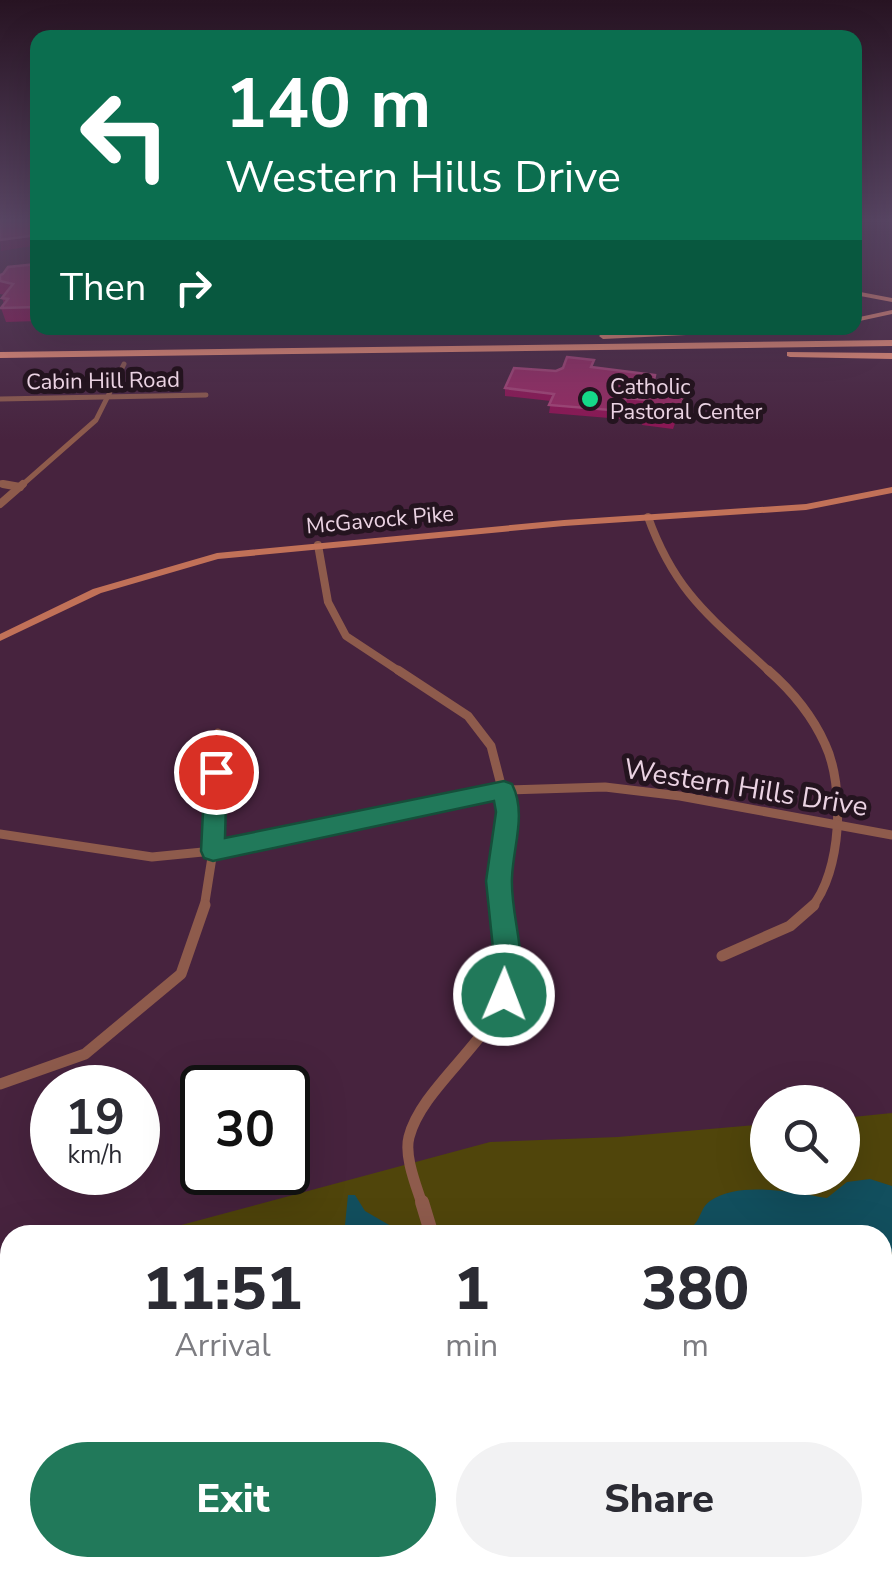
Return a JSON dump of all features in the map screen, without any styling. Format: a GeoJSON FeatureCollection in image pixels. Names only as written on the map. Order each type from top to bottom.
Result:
{"type":"FeatureCollection","features":[{"type":"Feature","properties":{"kind":"highway"},"geometry":{"type":"LineString","coordinates":[[862,294],[892,300]]}},
{"type":"Feature","properties":{"kind":"highway"},"geometry":{"type":"LineString","coordinates":[[862,319],[892,316]]}},
{"type":"Feature","properties":{"kind":"highway"},"geometry":{"type":"LineString","coordinates":[[862,319],[892,316]]}},
{"type":"Feature","properties":{"kind":"highway"},"geometry":{"type":"LineString","coordinates":[[862,334],[892,334]]}},
{"type":"Feature","properties":{"kind":"highway"},"geometry":{"type":"LineString","coordinates":[[544,338],[618,335]]}},
{"type":"Feature","properties":{"kind":"highway"},"geometry":{"type":"LineString","coordinates":[[0,346],[805,335]]}},
{"type":"Feature","properties":{"kind":"highway"},"geometry":{"type":"LineString","coordinates":[[0,354],[892,342]]}},
{"type":"Feature","properties":{"kind":"highway"},"geometry":{"type":"LineString","coordinates":[[386,350],[892,355]]}},
{"type":"Feature","properties":{"kind":"main road","name":"McGavock Pike"},"geometry":{"type":"LineString","coordinates":[[0,638],[58,607],[146,574],[217,556],[834,503],[892,487]]}},
{"type":"Feature","properties":{"kind":"street"},"geometry":{"type":"LineString","coordinates":[[0,504],[96,420],[124,364]]}},
{"type":"Feature","properties":{"kind":"street","name":"Cabin Hill Road"},"geometry":{"type":"LineString","coordinates":[[0,399],[206,396]]}},
{"type":"Feature","properties":{"kind":"street"},"geometry":{"type":"LineString","coordinates":[[0,483],[20,486]]}},
{"type":"Feature","properties":{"kind":"street"},"geometry":{"type":"LineString","coordinates":[[648,517],[685,597],[780,680],[825,741],[834,773],[837,860],[814,908],[782,933],[722,956]]}},
{"type":"Feature","properties":{"kind":"street"},"geometry":{"type":"LineString","coordinates":[[318,545],[328,602],[346,636],[468,716],[490,746],[508,812],[499,881],[507,958],[504,995],[470,1053],[429,1099],[408,1138],[412,1171],[429,1225]]}},
{"type":"Feature","properties":{"kind":"street"},"geometry":{"type":"LineString","coordinates":[[0,1084],[85,1054],[181,974],[203,917],[213,851],[218,733]]}},
{"type":"Feature","properties":{"kind":"street","name":"Western Hills Drive"},"geometry":{"type":"LineString","coordinates":[[0,834],[134,856],[213,851],[504,790],[605,787],[680,796],[892,835]]}},
{"type":"Feature","properties":{"kind":"shaded area"},"geometry":{"type":"Polygon","coordinates":[[[892,1113],[892,1225],[181,1225],[293,1195],[310,1195],[310,1190],[490,1142],[618,1137],[750,1125],[750,1195],[860,1195],[860,1116],[892,1113]]]}},
{"type":"Feature","properties":{"kind":"water"},"geometry":{"type":"Polygon","coordinates":[[[870,1179],[892,1186],[892,1225],[693,1225],[710,1201],[737,1191],[827,1198],[860,1195],[860,1180],[870,1179]]]}},
{"type":"Feature","properties":{"kind":"water"},"geometry":{"type":"Polygon","coordinates":[[[348,1195],[355,1195],[365,1211],[389,1225],[345,1225],[348,1195]]]}},
{"type":"Feature","properties":{"kind":"building"},"geometry":{"type":"Polygon","coordinates":[[[6,293],[30,293],[30,307],[1,308],[8,299],[2,298],[6,293]]]}},
{"type":"Feature","properties":{"kind":"building","name":"Catholic Pastoral Center"},"geometry":{"type":"Polygon","coordinates":[[[567,357],[594,360],[591,367],[655,375],[651,394],[684,398],[674,421],[644,417],[648,400],[626,398],[622,411],[549,405],[554,394],[505,388],[514,368],[556,371],[563,368],[567,357]]]}},
{"type":"Feature","properties":{"kind":"place","name":"Catholic Pastoral Center"},"geometry":{"type":"Point","coordinates":[590,399]}},
{"type":"Feature","properties":{"kind":"route"},"geometry":{"type":"LineString","coordinates":[[216,772],[213,851],[504,790],[508,812],[499,904],[507,958],[504,995]]}}]}
